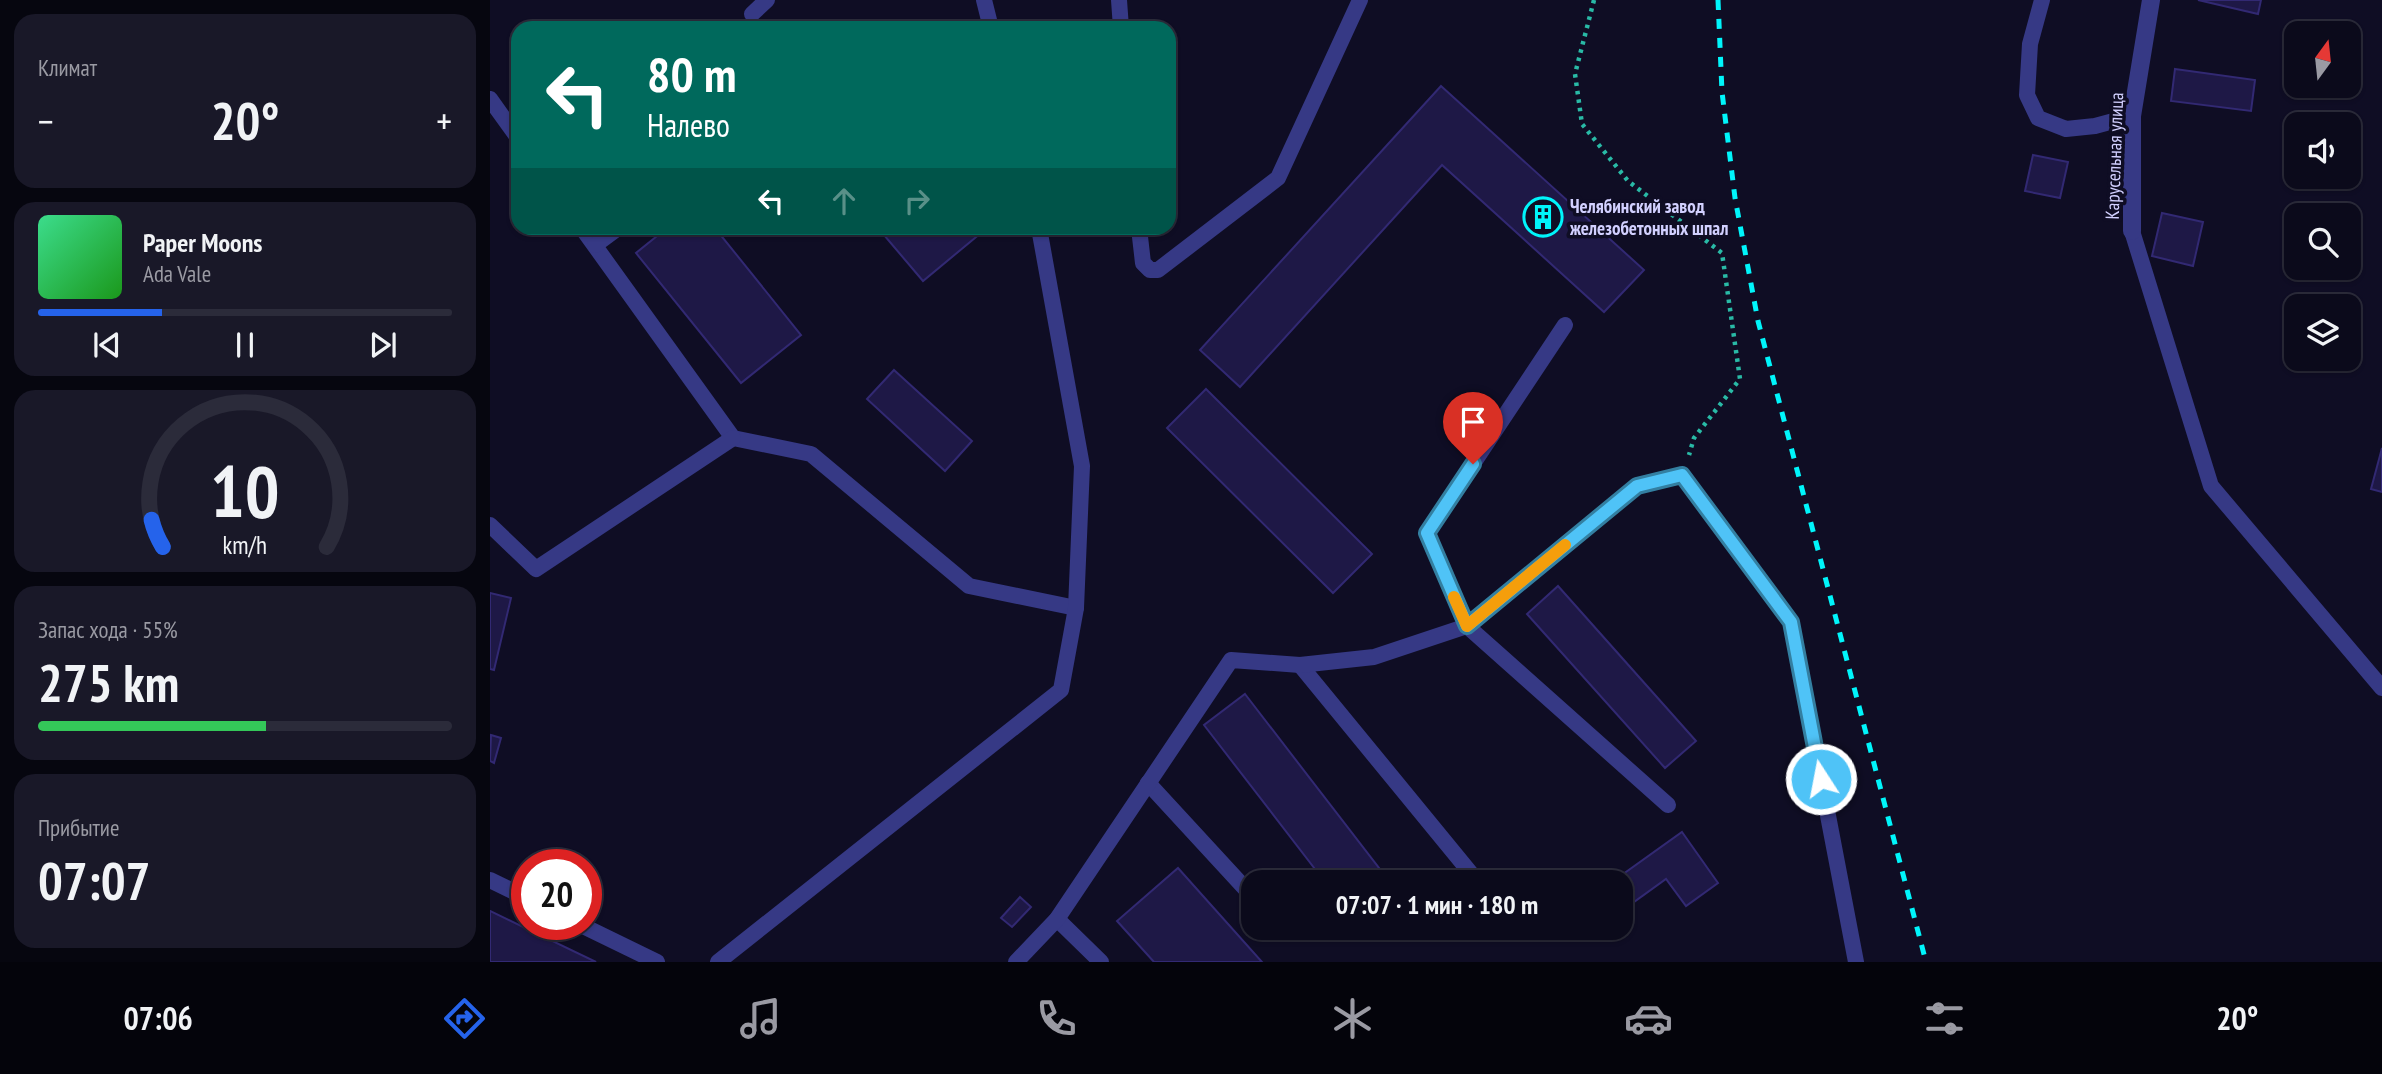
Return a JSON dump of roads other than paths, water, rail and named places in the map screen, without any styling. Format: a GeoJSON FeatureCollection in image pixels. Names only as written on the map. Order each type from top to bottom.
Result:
{"type":"FeatureCollection","features":[{"type":"Feature","properties":{"kind":"street","name":"Карусельная улица"},"geometry":{"type":"LineString","coordinates":[[2132,231],[2132,116],[2151,0]]}},
{"type":"Feature","properties":{"kind":"lane"},"geometry":{"type":"LineString","coordinates":[[752,14],[766,0]]}},
{"type":"Feature","properties":{"kind":"lane"},"geometry":{"type":"LineString","coordinates":[[984,0],[989,21]]}},
{"type":"Feature","properties":{"kind":"lane"},"geometry":{"type":"LineString","coordinates":[[1119,0],[1120,21]]}},
{"type":"Feature","properties":{"kind":"lane"},"geometry":{"type":"LineString","coordinates":[[1140,235],[1143,263],[1150,270],[1158,270],[1278,178],[1360,0]]}},
{"type":"Feature","properties":{"kind":"lane"},"geometry":{"type":"LineString","coordinates":[[2042,0],[2030,44],[2027,95],[2038,118],[2066,129],[2095,126],[2132,116]]}},
{"type":"Feature","properties":{"kind":"lane"},"geometry":{"type":"LineString","coordinates":[[490,99],[511,128]]}},
{"type":"Feature","properties":{"kind":"lane"},"geometry":{"type":"LineString","coordinates":[[2132,231],[2211,486],[2382,688]]}},
{"type":"Feature","properties":{"kind":"lane"},"geometry":{"type":"LineString","coordinates":[[587,235],[733,438],[811,454],[969,586],[1076,608]]}},
{"type":"Feature","properties":{"kind":"lane"},"geometry":{"type":"LineString","coordinates":[[595,245],[609,235]]}},
{"type":"Feature","properties":{"kind":"lane"},"geometry":{"type":"LineString","coordinates":[[718,962],[1061,690],[1076,608],[1082,466],[1040,235]]}},
{"type":"Feature","properties":{"kind":"lane"},"geometry":{"type":"LineString","coordinates":[[1565,326],[1427,533],[1467,626],[1668,805]]}},
{"type":"Feature","properties":{"kind":"lane"},"geometry":{"type":"LineString","coordinates":[[490,525],[536,569],[733,438]]}},
{"type":"Feature","properties":{"kind":"lane"},"geometry":{"type":"LineString","coordinates":[[1016,962],[1057,919],[1231,660],[1300,665],[1374,657],[1467,626],[1637,486],[1682,475],[1791,622],[1856,962]]}},
{"type":"Feature","properties":{"kind":"lane"},"geometry":{"type":"LineString","coordinates":[[1300,665],[1468,870]]}},
{"type":"Feature","properties":{"kind":"lane"},"geometry":{"type":"LineString","coordinates":[[1148,783],[1241,884]]}},
{"type":"Feature","properties":{"kind":"lane"},"geometry":{"type":"LineString","coordinates":[[490,880],[511,890]]}},
{"type":"Feature","properties":{"kind":"lane"},"geometry":{"type":"LineString","coordinates":[[1057,919],[1101,962]]}},
{"type":"Feature","properties":{"kind":"lane"},"geometry":{"type":"LineString","coordinates":[[602,935],[656,962]]}},
{"type":"Feature","properties":{"kind":"railway"},"geometry":{"type":"LineString","coordinates":[[1718,0],[1722,92],[1735,198],[1758,321],[1926,962]]}},
{"type":"Feature","properties":{"kind":"place","name":"Челябинский завод железобетонных шпал"},"geometry":{"type":"Point","coordinates":[1543,217]}}]}
